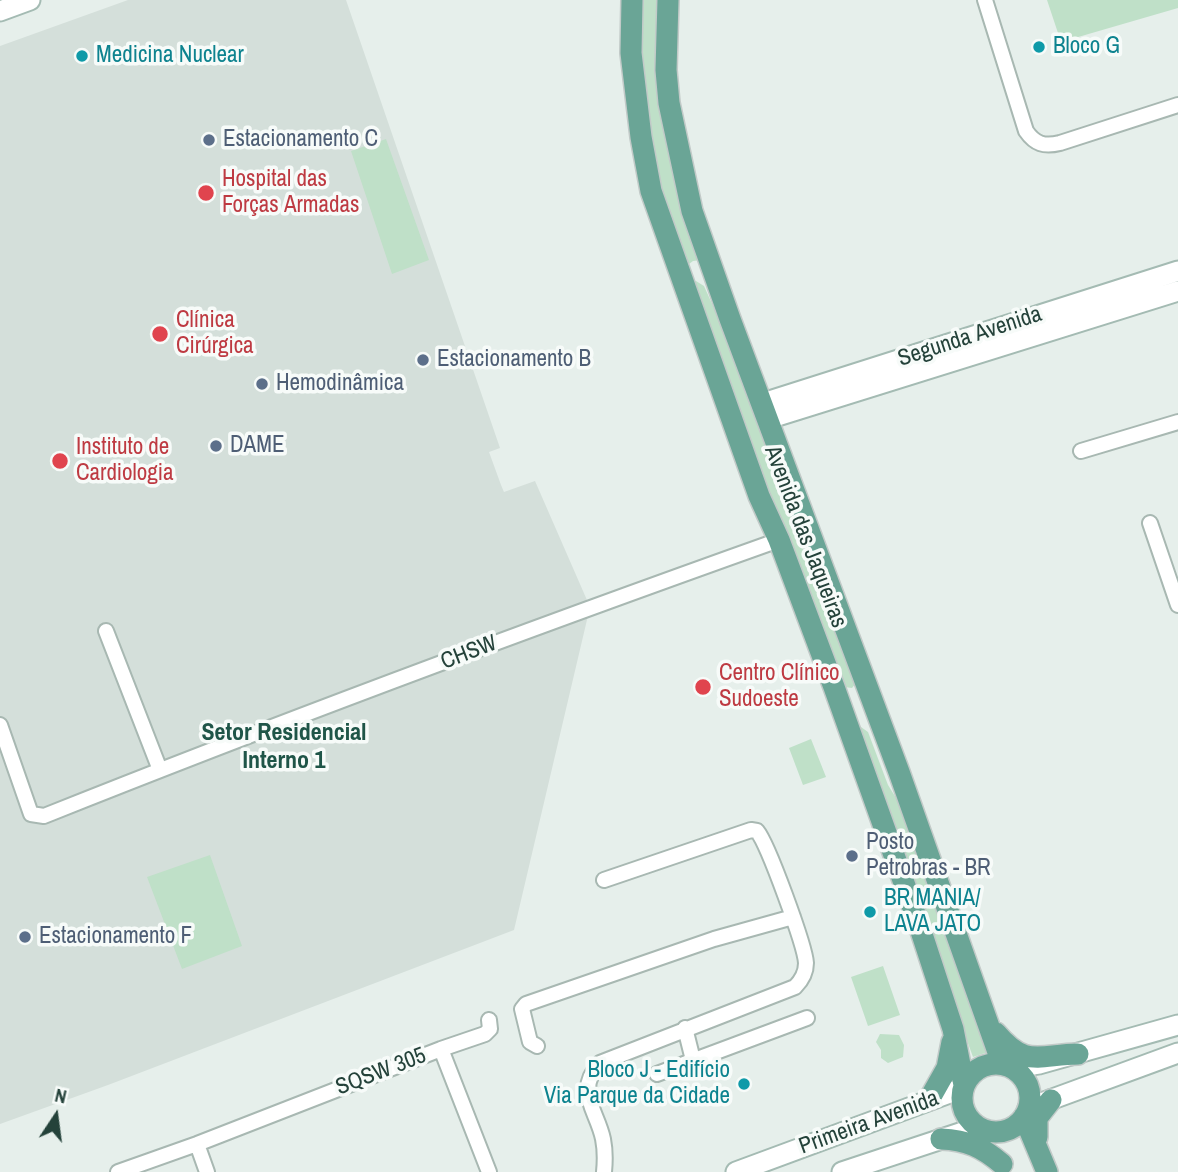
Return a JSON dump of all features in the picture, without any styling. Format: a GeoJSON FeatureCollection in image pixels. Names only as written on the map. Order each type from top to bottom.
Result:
{"type":"FeatureCollection","features":[{"type":"Feature","properties":{"kind":"main road","name":"Avenida das Jaqueiras"},"geometry":{"type":"LineString","coordinates":[[632,0],[631,52],[640,137],[651,191],[759,496],[779,540],[919,925],[953,1029],[963,1087]]}},
{"type":"Feature","properties":{"kind":"main road","name":"Avenida das Jaqueiras"},"geometry":{"type":"LineString","coordinates":[[668,0],[666,70],[669,103],[692,211],[878,715],[988,1024],[1009,1067]]}},
{"type":"Feature","properties":{"kind":"main road"},"geometry":{"type":"LineString","coordinates":[[682,281],[695,271],[714,274]]}},
{"type":"Feature","properties":{"kind":"main road"},"geometry":{"type":"LineString","coordinates":[[834,688],[852,692],[865,683]]}},
{"type":"Feature","properties":{"kind":"main road"},"geometry":{"type":"LineString","coordinates":[[851,736],[856,720],[866,715],[878,715]]}},
{"type":"Feature","properties":{"kind":"main road"},"geometry":{"type":"LineString","coordinates":[[988,1024],[1013,1052],[1023,1056],[1078,1054]]}},
{"type":"Feature","properties":{"kind":"main road"},"geometry":{"type":"LineString","coordinates":[[929,1100],[947,1068],[953,1029]]}},
{"type":"Feature","properties":{"kind":"main road"},"geometry":{"type":"LineString","coordinates":[[981,1128],[1006,1130],[1019,1122],[1026,1112],[1030,1101],[1028,1086],[1009,1067],[983,1066],[971,1074],[963,1087],[965,1111],[981,1128],[1004,1168]]}},
{"type":"Feature","properties":{"kind":"main road"},"geometry":{"type":"LineString","coordinates":[[1043,1162],[1037,1118],[1051,1100]]}},
{"type":"Feature","properties":{"kind":"main road"},"geometry":{"type":"LineString","coordinates":[[1026,1112],[1043,1162]]}},
{"type":"Feature","properties":{"kind":"main road"},"geometry":{"type":"LineString","coordinates":[[941,1139],[962,1140],[977,1145],[1004,1168]]}},
{"type":"Feature","properties":{"kind":"street"},"geometry":{"type":"LineString","coordinates":[[7,6],[30,0]]}},
{"type":"Feature","properties":{"kind":"street"},"geometry":{"type":"LineString","coordinates":[[985,0],[1026,131],[1039,144],[1059,144],[1178,105]]}},
{"type":"Feature","properties":{"kind":"street","name":"Segunda Avenida"},"geometry":{"type":"LineString","coordinates":[[765,411],[1178,271]]}},
{"type":"Feature","properties":{"kind":"street","name":"Segunda Avenida"},"geometry":{"type":"LineString","coordinates":[[765,411],[1178,291]]}},
{"type":"Feature","properties":{"kind":"street"},"geometry":{"type":"LineString","coordinates":[[1081,451],[1178,422]]}},
{"type":"Feature","properties":{"kind":"street"},"geometry":{"type":"LineString","coordinates":[[1150,523],[1178,605]]}},
{"type":"Feature","properties":{"kind":"street","name":"CHSW"},"geometry":{"type":"LineString","coordinates":[[0,725],[32,814],[44,816],[590,607],[779,540]]}},
{"type":"Feature","properties":{"kind":"street"},"geometry":{"type":"LineString","coordinates":[[106,631],[160,770]]}},
{"type":"Feature","properties":{"kind":"street"},"geometry":{"type":"LineString","coordinates":[[604,880],[755,831],[761,835],[793,917],[806,964],[805,973],[795,987],[685,1028],[600,1063],[594,1069],[587,1093],[603,1139],[604,1172]]}},
{"type":"Feature","properties":{"kind":"street"},"geometry":{"type":"LineString","coordinates":[[537,1046],[530,1042],[522,1009],[526,1004],[714,939],[793,917]]}},
{"type":"Feature","properties":{"kind":"street"},"geometry":{"type":"LineString","coordinates":[[657,1074],[807,1018]]}},
{"type":"Feature","properties":{"kind":"street"},"geometry":{"type":"LineString","coordinates":[[441,1049],[485,1034],[490,1029],[489,1020]]}},
{"type":"Feature","properties":{"kind":"street"},"geometry":{"type":"LineString","coordinates":[[685,1028],[693,1060]]}},
{"type":"Feature","properties":{"kind":"street"},"geometry":{"type":"LineString","coordinates":[[1009,1067],[1078,1054],[1169,1028]]}},
{"type":"Feature","properties":{"kind":"street"},"geometry":{"type":"LineString","coordinates":[[1026,1112],[1171,1055],[1158,1042],[1169,1028]]}},
{"type":"Feature","properties":{"kind":"street","name":"SQSW 305"},"geometry":{"type":"LineString","coordinates":[[118,1172],[441,1049],[489,1172]]}},
{"type":"Feature","properties":{"kind":"street","name":"Primeira Avenida"},"geometry":{"type":"LineString","coordinates":[[745,1171],[963,1087]]}},
{"type":"Feature","properties":{"kind":"street","name":"Primeira Avenida"},"geometry":{"type":"LineString","coordinates":[[842,1172],[981,1128]]}},
{"type":"Feature","properties":{"kind":"street"},"geometry":{"type":"LineString","coordinates":[[197,1144],[207,1172]]}},
{"type":"Feature","properties":{"kind":"shaded area"},"geometry":{"type":"Polygon","coordinates":[[[128,0],[346,0],[500,448],[489,452],[501,485],[504,492],[535,481],[590,607],[514,930],[0,1124],[0,46],[128,0]]]}},
{"type":"Feature","properties":{"kind":"green space"},"geometry":{"type":"Polygon","coordinates":[[[637,0],[661,0],[701,260],[693,261],[685,267],[673,235],[647,135],[637,0]]]}},
{"type":"Feature","properties":{"kind":"green space"},"geometry":{"type":"Polygon","coordinates":[[[1047,0],[1178,0],[1178,8],[1061,42],[1047,0]]]}},
{"type":"Feature","properties":{"kind":"green space"},"geometry":{"type":"Polygon","coordinates":[[[386,139],[429,260],[392,274],[351,151],[386,139]]]}},
{"type":"Feature","properties":{"kind":"green space"},"geometry":{"type":"Polygon","coordinates":[[[694,282],[704,286],[736,357],[856,683],[852,688],[844,687],[808,606],[694,282]]]}},
{"type":"Feature","properties":{"kind":"green space"},"geometry":{"type":"Polygon","coordinates":[[[861,727],[868,732],[888,785],[904,811],[991,1051],[973,1057],[855,733],[861,727]]]}},
{"type":"Feature","properties":{"kind":"green space"},"geometry":{"type":"Polygon","coordinates":[[[811,739],[826,777],[803,785],[789,748],[811,739]]]}},
{"type":"Feature","properties":{"kind":"green space"},"geometry":{"type":"Polygon","coordinates":[[[210,855],[242,946],[182,969],[147,877],[210,855]]]}},
{"type":"Feature","properties":{"kind":"green space"},"geometry":{"type":"Polygon","coordinates":[[[883,966],[900,1015],[868,1026],[851,977],[883,966]]]}},
{"type":"Feature","properties":{"kind":"green space"},"geometry":{"type":"Polygon","coordinates":[[[880,1034],[899,1035],[904,1045],[903,1057],[888,1063],[881,1058],[881,1050],[876,1042],[880,1034]]]}},
{"type":"Feature","properties":{"kind":"place","name":"Bloco G"},"geometry":{"type":"Point","coordinates":[1039,47]}},
{"type":"Feature","properties":{"kind":"place","name":"Medicina Nuclear"},"geometry":{"type":"Point","coordinates":[82,56]}},
{"type":"Feature","properties":{"kind":"place","name":"Estacionamento C"},"geometry":{"type":"Point","coordinates":[209,140]}},
{"type":"Feature","properties":{"kind":"place","name":"Hospital das Forças Armadas"},"geometry":{"type":"Point","coordinates":[206,193]}},
{"type":"Feature","properties":{"kind":"place","name":"Clínica Cirúrgica"},"geometry":{"type":"Point","coordinates":[160,334]}},
{"type":"Feature","properties":{"kind":"place","name":"Estacionamento B"},"geometry":{"type":"Point","coordinates":[423,360]}},
{"type":"Feature","properties":{"kind":"place","name":"Hemodinâmica"},"geometry":{"type":"Point","coordinates":[262,384]}},
{"type":"Feature","properties":{"kind":"place","name":"DAME"},"geometry":{"type":"Point","coordinates":[216,446]}},
{"type":"Feature","properties":{"kind":"place","name":"Instituto de Cardiologia"},"geometry":{"type":"Point","coordinates":[60,461]}},
{"type":"Feature","properties":{"kind":"place","name":"Centro Clínico Sudoeste"},"geometry":{"type":"Point","coordinates":[703,687]}},
{"type":"Feature","properties":{"kind":"place","name":"Posto Petrobras - BR"},"geometry":{"type":"Point","coordinates":[852,856]}},
{"type":"Feature","properties":{"kind":"place","name":"BR MANIA/ LAVA JATO"},"geometry":{"type":"Point","coordinates":[870,912]}},
{"type":"Feature","properties":{"kind":"place","name":"Estacionamento F"},"geometry":{"type":"Point","coordinates":[25,937]}},
{"type":"Feature","properties":{"kind":"place","name":"Bloco J - Edifício Via Parque da Cidade"},"geometry":{"type":"Point","coordinates":[744,1084]}},
{"type":"Feature","properties":{"kind":"district","name":"Setor Residencial Interno 1"},"geometry":{"type":"Point","coordinates":[284,748]}}]}
